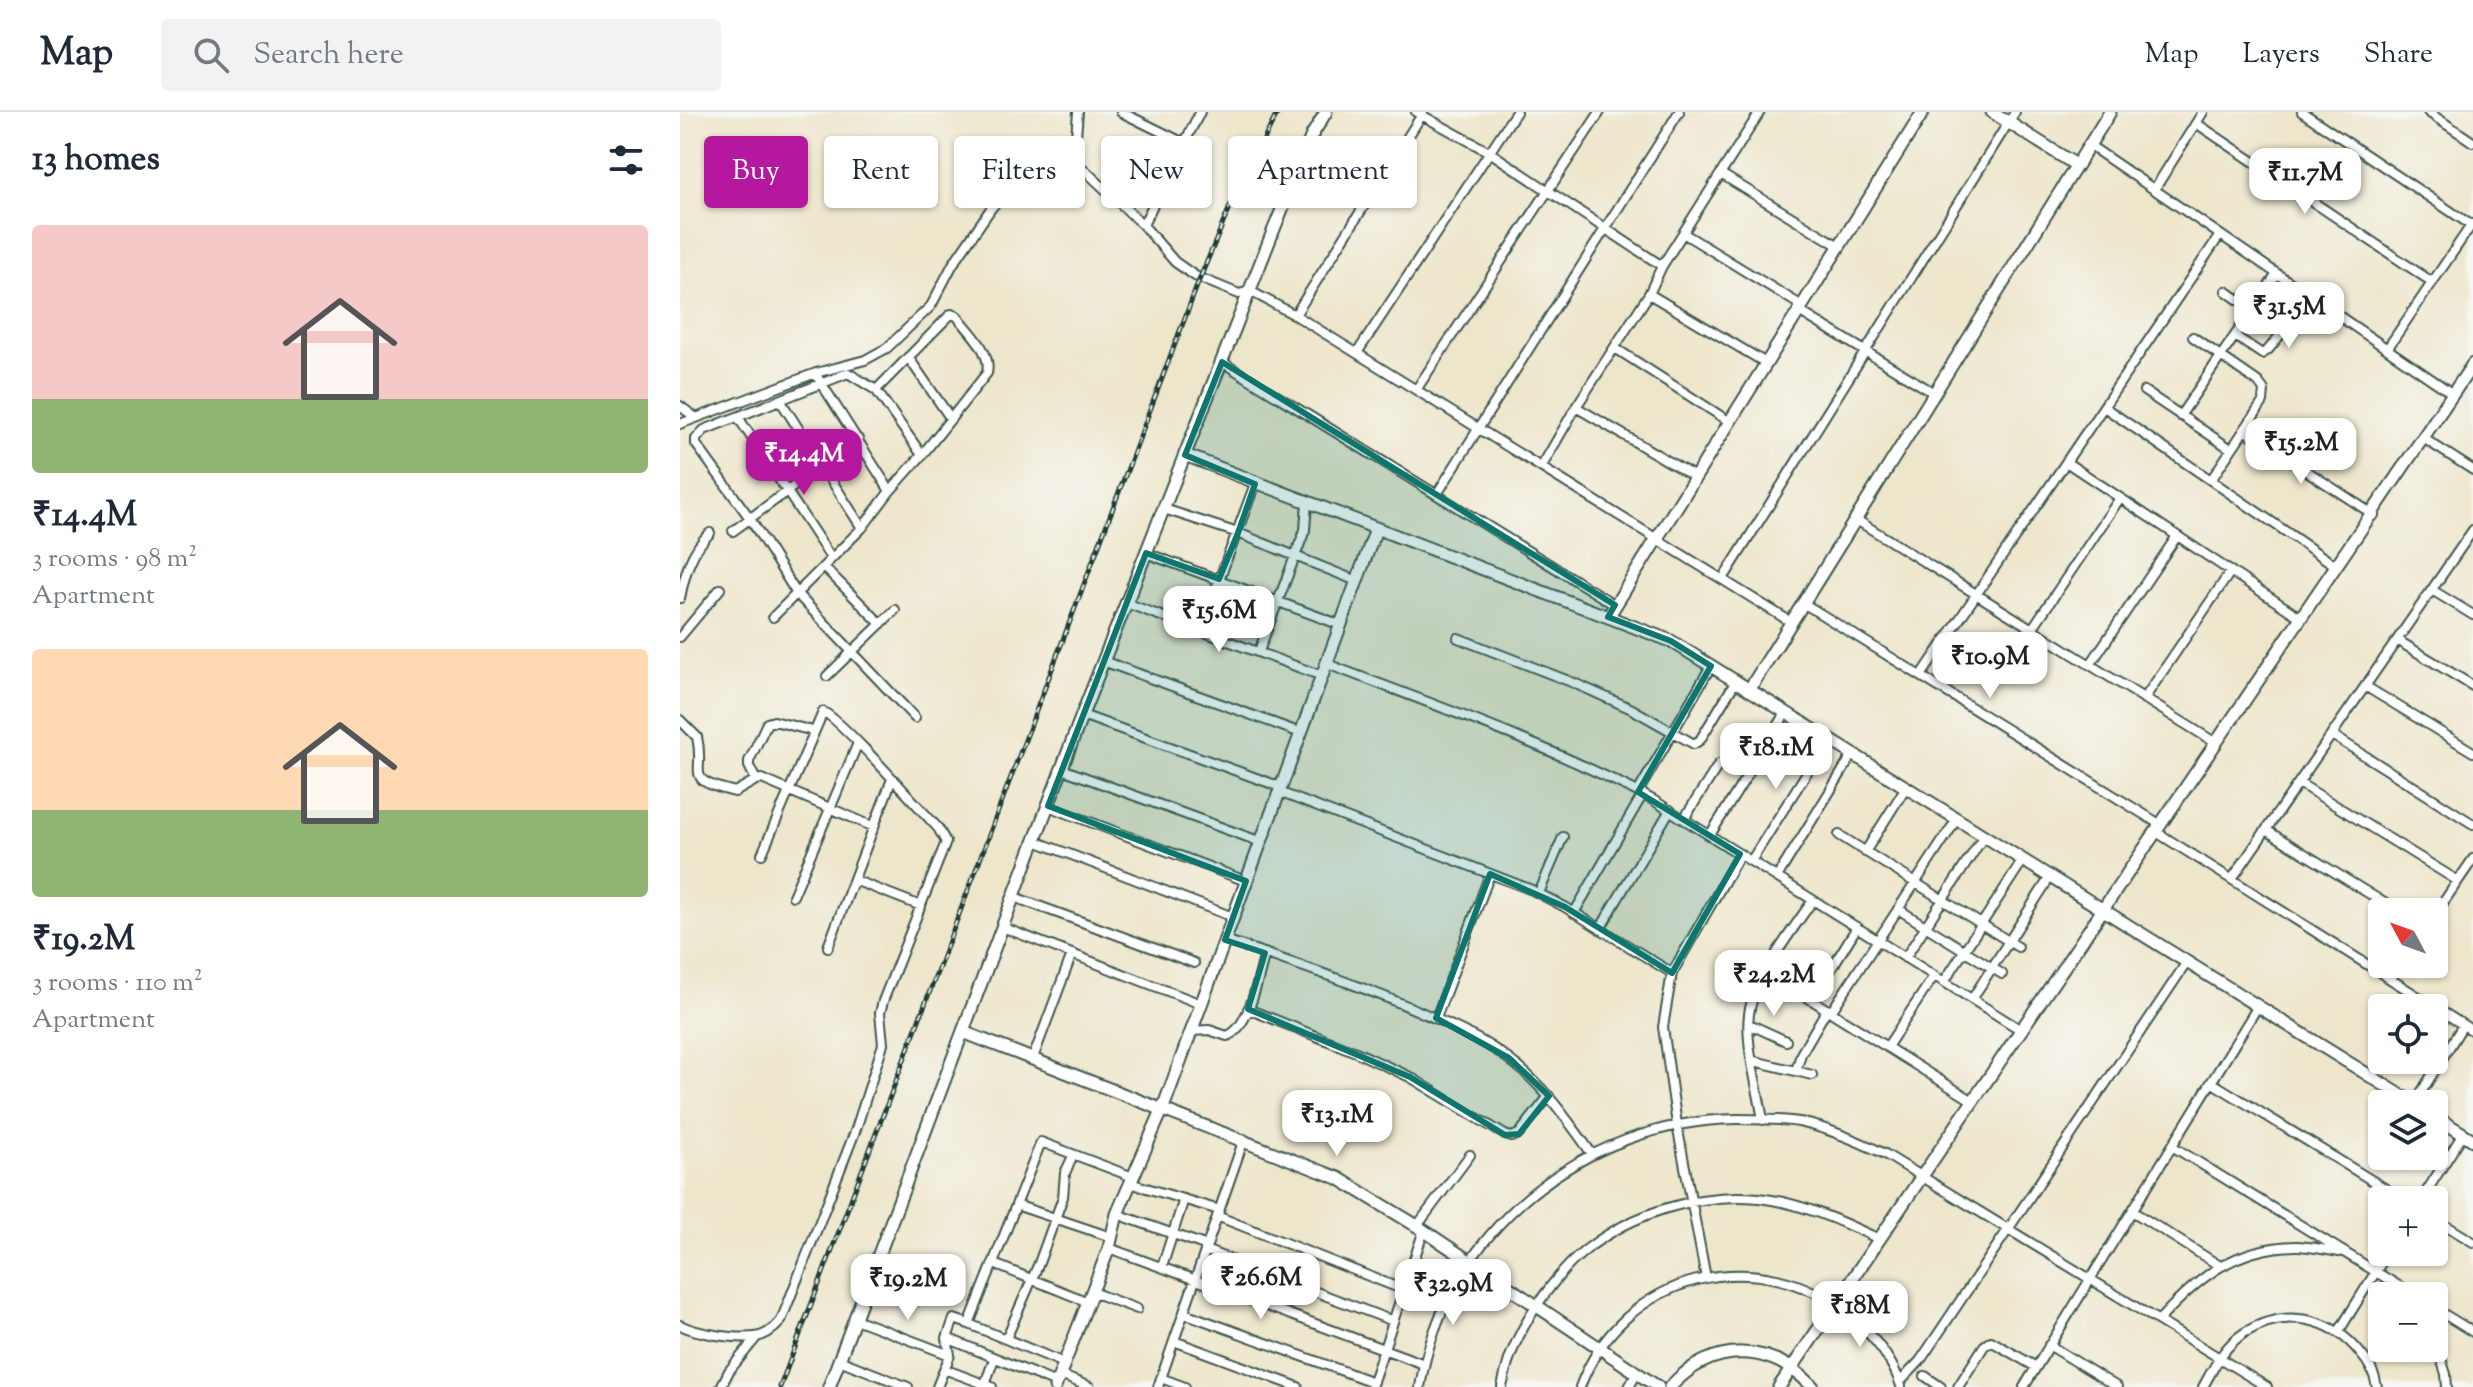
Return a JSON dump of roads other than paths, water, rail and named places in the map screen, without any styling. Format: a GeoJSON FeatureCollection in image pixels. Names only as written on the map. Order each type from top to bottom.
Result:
{"type":"FeatureCollection","features":[{"type":"Feature","properties":{"kind":"street"},"geometry":{"type":"LineString","coordinates":[[1076,136],[1078,112]]}},
{"type":"Feature","properties":{"kind":"street"},"geometry":{"type":"LineString","coordinates":[[1121,112],[1170,136]]}},
{"type":"Feature","properties":{"kind":"street"},"geometry":{"type":"LineString","coordinates":[[1188,136],[1200,112]]}},
{"type":"Feature","properties":{"kind":"street"},"geometry":{"type":"LineString","coordinates":[[829,1387],[1103,661],[1312,135],[1326,112]]}},
{"type":"Feature","properties":{"kind":"street"},"geometry":{"type":"LineString","coordinates":[[1357,353],[1516,112]]}},
{"type":"Feature","properties":{"kind":"street"},"geometry":{"type":"LineString","coordinates":[[1416,390],[1600,112]]}},
{"type":"Feature","properties":{"kind":"street"},"geometry":{"type":"LineString","coordinates":[[1437,494],[1679,112]]}},
{"type":"Feature","properties":{"kind":"street"},"geometry":{"type":"LineString","coordinates":[[1542,466],[1649,294],[1662,266],[1760,112]]}},
{"type":"Feature","properties":{"kind":"street"},"geometry":{"type":"LineString","coordinates":[[1608,617],[1923,112]]}},
{"type":"Feature","properties":{"kind":"street"},"geometry":{"type":"LineString","coordinates":[[1992,112],[2012,117],[2076,165]]}},
{"type":"Feature","properties":{"kind":"street"},"geometry":{"type":"LineString","coordinates":[[1749,690],[2110,112]]}},
{"type":"Feature","properties":{"kind":"street"},"geometry":{"type":"LineString","coordinates":[[2154,190],[2203,112]]}},
{"type":"Feature","properties":{"kind":"street"},"geometry":{"type":"LineString","coordinates":[[2302,112],[2472,224],[2387,349]]}},
{"type":"Feature","properties":{"kind":"street"},"geometry":{"type":"LineString","coordinates":[[2428,112],[2473,142]]}},
{"type":"Feature","properties":{"kind":"street"},"geometry":{"type":"LineString","coordinates":[[1295,315],[1420,113],[1548,189],[1662,266]]}},
{"type":"Feature","properties":{"kind":"street"},"geometry":{"type":"LineString","coordinates":[[1723,579],[2012,117]]}},
{"type":"Feature","properties":{"kind":"street"},"geometry":{"type":"LineString","coordinates":[[2196,123],[2432,282]]}},
{"type":"Feature","properties":{"kind":"street"},"geometry":{"type":"LineString","coordinates":[[2089,145],[2453,394]]}},
{"type":"Feature","properties":{"kind":"street"},"geometry":{"type":"LineString","coordinates":[[1085,170],[1143,225],[1175,262],[1195,276],[1239,294],[1250,291],[1295,315],[1791,622]]}},
{"type":"Feature","properties":{"kind":"street"},"geometry":{"type":"LineString","coordinates":[[1721,174],[1839,246]]}},
{"type":"Feature","properties":{"kind":"street"},"geometry":{"type":"LineString","coordinates":[[680,424],[818,378],[887,348],[931,306],[953,264],[991,208]]}},
{"type":"Feature","properties":{"kind":"street"},"geometry":{"type":"LineString","coordinates":[[1143,225],[1152,208]]}},
{"type":"Feature","properties":{"kind":"street"},"geometry":{"type":"LineString","coordinates":[[1683,233],[1934,393]]}},
{"type":"Feature","properties":{"kind":"street"},"geometry":{"type":"LineString","coordinates":[[1921,676],[2220,235]]}},
{"type":"Feature","properties":{"kind":"street"},"geometry":{"type":"LineString","coordinates":[[2180,416],[2277,274]]}},
{"type":"Feature","properties":{"kind":"street"},"geometry":{"type":"LineString","coordinates":[[2226,291],[2281,321],[2281,334],[2262,354],[2235,336]]}},
{"type":"Feature","properties":{"kind":"street"},"geometry":{"type":"LineString","coordinates":[[1649,294],[1766,363]]}},
{"type":"Feature","properties":{"kind":"street"},"geometry":{"type":"LineString","coordinates":[[773,617],[862,528],[987,373],[988,361],[981,346],[957,316],[951,314],[876,390]]}},
{"type":"Feature","properties":{"kind":"street"},"geometry":{"type":"LineString","coordinates":[[2193,337],[2258,382],[2264,390],[2263,402],[2211,480]]}},
{"type":"Feature","properties":{"kind":"street"},"geometry":{"type":"LineString","coordinates":[[1615,348],[1730,422]]}},
{"type":"Feature","properties":{"kind":"street"},"geometry":{"type":"LineString","coordinates":[[908,357],[951,419]]}},
{"type":"Feature","properties":{"kind":"street"},"geometry":{"type":"LineString","coordinates":[[1222,362],[1615,605]]}},
{"type":"Feature","properties":{"kind":"street"},"geometry":{"type":"LineString","coordinates":[[2425,440],[2473,364]]}},
{"type":"Feature","properties":{"kind":"street"},"geometry":{"type":"LineString","coordinates":[[915,718],[797,594],[749,517],[696,444],[696,439],[704,430],[780,400],[818,378],[848,373],[876,390],[922,455]]}},
{"type":"Feature","properties":{"kind":"street"},"geometry":{"type":"LineString","coordinates":[[2161,830],[2336,566],[2473,375]]}},
{"type":"Feature","properties":{"kind":"street"},"geometry":{"type":"LineString","coordinates":[[818,378],[890,491]]}},
{"type":"Feature","properties":{"kind":"street"},"geometry":{"type":"LineString","coordinates":[[2144,391],[2231,449]]}},
{"type":"Feature","properties":{"kind":"street"},"geometry":{"type":"LineString","coordinates":[[780,400],[862,528]]}},
{"type":"Feature","properties":{"kind":"street"},"geometry":{"type":"LineString","coordinates":[[680,406],[696,418]]}},
{"type":"Feature","properties":{"kind":"street"},"geometry":{"type":"LineString","coordinates":[[1576,407],[1695,477]]}},
{"type":"Feature","properties":{"kind":"street"},"geometry":{"type":"LineString","coordinates":[[2104,407],[2336,566]]}},
{"type":"Feature","properties":{"kind":"street"},"geometry":{"type":"LineString","coordinates":[[738,417],[831,558]]}},
{"type":"Feature","properties":{"kind":"street"},"geometry":{"type":"LineString","coordinates":[[2244,430],[2373,514]]}},
{"type":"Feature","properties":{"kind":"street"},"geometry":{"type":"LineString","coordinates":[[733,531],[858,439]]}},
{"type":"Feature","properties":{"kind":"street"},"geometry":{"type":"LineString","coordinates":[[2425,440],[2473,470]]}},
{"type":"Feature","properties":{"kind":"street"},"geometry":{"type":"LineString","coordinates":[[1185,455],[1671,641],[2392,1090]]}},
{"type":"Feature","properties":{"kind":"street"},"geometry":{"type":"LineString","coordinates":[[2066,462],[2301,618]]}},
{"type":"Feature","properties":{"kind":"street"},"geometry":{"type":"LineString","coordinates":[[1200,631],[1255,484]]}},
{"type":"Feature","properties":{"kind":"street"},"geometry":{"type":"LineString","coordinates":[[2032,629],[2120,498]]}},
{"type":"Feature","properties":{"kind":"street"},"geometry":{"type":"LineString","coordinates":[[1259,651],[1305,530],[1307,502]]}},
{"type":"Feature","properties":{"kind":"street"},"geometry":{"type":"LineString","coordinates":[[1164,509],[1238,533],[1357,581]]}},
{"type":"Feature","properties":{"kind":"street"},"geometry":{"type":"LineString","coordinates":[[1779,1387],[1838,1305],[2373,514]]}},
{"type":"Feature","properties":{"kind":"street"},"geometry":{"type":"LineString","coordinates":[[1855,519],[2216,743]]}},
{"type":"Feature","properties":{"kind":"street"},"geometry":{"type":"LineString","coordinates":[[1059,1377],[1110,1243],[1117,1214],[1163,1108],[1376,529]]}},
{"type":"Feature","properties":{"kind":"street"},"geometry":{"type":"LineString","coordinates":[[680,598],[689,562],[697,545],[710,533]]}},
{"type":"Feature","properties":{"kind":"street"},"geometry":{"type":"LineString","coordinates":[[2090,665],[2177,536]]}},
{"type":"Feature","properties":{"kind":"street"},"geometry":{"type":"LineString","coordinates":[[2232,879],[2471,537]]}},
{"type":"Feature","properties":{"kind":"street"},"geometry":{"type":"LineString","coordinates":[[1146,553],[1341,625]]}},
{"type":"Feature","properties":{"kind":"street"},"geometry":{"type":"LineString","coordinates":[[680,572],[689,562]]}},
{"type":"Feature","properties":{"kind":"street"},"geometry":{"type":"LineString","coordinates":[[824,567],[881,624]]}},
{"type":"Feature","properties":{"kind":"street"},"geometry":{"type":"LineString","coordinates":[[2144,699],[2231,571]]}},
{"type":"Feature","properties":{"kind":"street"},"geometry":{"type":"LineString","coordinates":[[680,637],[720,589]]}},
{"type":"Feature","properties":{"kind":"street"},"geometry":{"type":"LineString","coordinates":[[2432,590],[2473,615]]}},
{"type":"Feature","properties":{"kind":"street"},"geometry":{"type":"LineString","coordinates":[[1126,603],[1322,676]]}},
{"type":"Feature","properties":{"kind":"street"},"geometry":{"type":"LineString","coordinates":[[1803,603],[2473,1031]]}},
{"type":"Feature","properties":{"kind":"street"},"geometry":{"type":"LineString","coordinates":[[827,676],[895,610]]}},
{"type":"Feature","properties":{"kind":"street"},"geometry":{"type":"LineString","coordinates":[[1458,638],[1574,683],[1697,743],[1736,681]]}},
{"type":"Feature","properties":{"kind":"street"},"geometry":{"type":"LineString","coordinates":[[2397,640],[2473,686]]}},
{"type":"Feature","properties":{"kind":"street"},"geometry":{"type":"LineString","coordinates":[[1103,661],[1301,733]]}},
{"type":"Feature","properties":{"kind":"street"},"geometry":{"type":"LineString","coordinates":[[1327,664],[1543,747],[1640,793],[2021,1030]]}},
{"type":"Feature","properties":{"kind":"street"},"geometry":{"type":"LineString","coordinates":[[1574,913],[1711,666]]}},
{"type":"Feature","properties":{"kind":"street"},"geometry":{"type":"LineString","coordinates":[[2365,686],[2473,752]]}},
{"type":"Feature","properties":{"kind":"street"},"geometry":{"type":"LineString","coordinates":[[721,1387],[729,1371],[756,1338],[768,1333],[781,1321],[856,1129],[883,1044],[880,1013],[883,1001],[946,842],[938,828],[826,712],[820,715],[762,854]]}},
{"type":"Feature","properties":{"kind":"street"},"geometry":{"type":"LineString","coordinates":[[1710,835],[1786,713]]}},
{"type":"Feature","properties":{"kind":"street"},"geometry":{"type":"LineString","coordinates":[[1082,715],[1539,893],[1672,973]]}},
{"type":"Feature","properties":{"kind":"street"},"geometry":{"type":"LineString","coordinates":[[680,720],[697,737],[697,770],[714,787],[735,792],[762,779],[874,827]]}},
{"type":"Feature","properties":{"kind":"street"},"geometry":{"type":"LineString","coordinates":[[756,780],[749,761],[767,723],[774,721],[813,731]]}},
{"type":"Feature","properties":{"kind":"street"},"geometry":{"type":"LineString","coordinates":[[2332,735],[2473,824]]}},
{"type":"Feature","properties":{"kind":"street"},"geometry":{"type":"LineString","coordinates":[[1751,861],[1828,739]]}},
{"type":"Feature","properties":{"kind":"street"},"geometry":{"type":"LineString","coordinates":[[793,896],[858,743]]}},
{"type":"Feature","properties":{"kind":"street"},"geometry":{"type":"LineString","coordinates":[[1777,877],[1853,754]]}},
{"type":"Feature","properties":{"kind":"street"},"geometry":{"type":"LineString","coordinates":[[1684,819],[1719,764]]}},
{"type":"Feature","properties":{"kind":"street"},"geometry":{"type":"LineString","coordinates":[[1062,769],[1261,842]]}},
{"type":"Feature","properties":{"kind":"street"},"geometry":{"type":"LineString","coordinates":[[828,947],[892,779]]}},
{"type":"Feature","properties":{"kind":"street"},"geometry":{"type":"LineString","coordinates":[[2299,783],[2458,881]]}},
{"type":"Feature","properties":{"kind":"street"},"geometry":{"type":"LineString","coordinates":[[1865,852],[1906,787]]}},
{"type":"Feature","properties":{"kind":"street"},"geometry":{"type":"LineString","coordinates":[[1048,806],[1246,881]]}},
{"type":"Feature","properties":{"kind":"street"},"geometry":{"type":"LineString","coordinates":[[1600,929],[1670,810]]}},
{"type":"Feature","properties":{"kind":"street"},"geometry":{"type":"LineString","coordinates":[[1796,1071],[1801,1054],[1957,819]]}},
{"type":"Feature","properties":{"kind":"street"},"geometry":{"type":"LineString","coordinates":[[2266,830],[2376,898]]}},
{"type":"Feature","properties":{"kind":"street"},"geometry":{"type":"LineString","coordinates":[[1839,835],[2014,944]]}},
{"type":"Feature","properties":{"kind":"street"},"geometry":{"type":"LineString","coordinates":[[1905,958],[1984,836]]}},
{"type":"Feature","properties":{"kind":"street"},"geometry":{"type":"LineString","coordinates":[[1539,893],[1563,837]]}},
{"type":"Feature","properties":{"kind":"street"},"geometry":{"type":"LineString","coordinates":[[1035,841],[1233,917]]}},
{"type":"Feature","properties":{"kind":"street"},"geometry":{"type":"LineString","coordinates":[[1706,1278],[1677,1125],[1663,1027],[1672,973],[1740,854]]}},
{"type":"Feature","properties":{"kind":"street"},"geometry":{"type":"LineString","coordinates":[[2446,898],[2473,859]]}},
{"type":"Feature","properties":{"kind":"street"},"geometry":{"type":"LineString","coordinates":[[1944,982],[2023,860]]}},
{"type":"Feature","properties":{"kind":"street"},"geometry":{"type":"LineString","coordinates":[[1436,1018],[1490,874]]}},
{"type":"Feature","properties":{"kind":"street"},"geometry":{"type":"LineString","coordinates":[[1972,999],[1992,968],[2014,944],[2050,877]]}},
{"type":"Feature","properties":{"kind":"street"},"geometry":{"type":"LineString","coordinates":[[854,880],[921,906]]}},
{"type":"Feature","properties":{"kind":"street"},"geometry":{"type":"LineString","coordinates":[[1014,897],[1194,963]]}},
{"type":"Feature","properties":{"kind":"street"},"geometry":{"type":"LineString","coordinates":[[1763,1120],[1749,1014],[1755,993],[1813,900]]}},
{"type":"Feature","properties":{"kind":"street"},"geometry":{"type":"LineString","coordinates":[[1898,909],[2002,974]]}},
{"type":"Feature","properties":{"kind":"street"},"geometry":{"type":"LineString","coordinates":[[1838,1305],[1879,1239],[2105,911]]}},
{"type":"Feature","properties":{"kind":"street"},"geometry":{"type":"LineString","coordinates":[[1002,927],[1201,1004]]}},
{"type":"Feature","properties":{"kind":"street"},"geometry":{"type":"LineString","coordinates":[[1812,1000],[1857,927]]}},
{"type":"Feature","properties":{"kind":"street"},"geometry":{"type":"LineString","coordinates":[[1225,940],[1383,995],[1436,1018],[1509,1058],[1549,1096],[1592,1154]]}},
{"type":"Feature","properties":{"kind":"street"},"geometry":{"type":"LineString","coordinates":[[1191,1031],[1209,1030],[1230,1036],[1240,1028],[1265,953]]}},
{"type":"Feature","properties":{"kind":"street"},"geometry":{"type":"LineString","coordinates":[[1033,1058],[1072,954]]}},
{"type":"Feature","properties":{"kind":"street"},"geometry":{"type":"LineString","coordinates":[[1580,1387],[1600,1348],[1626,1319],[1654,1296],[1706,1278],[1745,1273],[1779,1279],[1838,1305],[1862,1326],[1881,1349],[1900,1385],[1920,1361],[2187,962]]}},
{"type":"Feature","properties":{"kind":"street"},"geometry":{"type":"LineString","coordinates":[[1767,972],[1973,1101]]}},
{"type":"Feature","properties":{"kind":"street"},"geometry":{"type":"LineString","coordinates":[[1887,1047],[1934,976]]}},
{"type":"Feature","properties":{"kind":"street"},"geometry":{"type":"LineString","coordinates":[[2024,1387],[2258,1006]]}},
{"type":"Feature","properties":{"kind":"street"},"geometry":{"type":"LineString","coordinates":[[1248,1009],[1410,1077],[1505,1135],[1512,1137],[1519,1134],[1549,1096]]}},
{"type":"Feature","properties":{"kind":"street"},"geometry":{"type":"LineString","coordinates":[[1749,1024],[1786,1041]]}},
{"type":"Feature","properties":{"kind":"street"},"geometry":{"type":"LineString","coordinates":[[2423,1090],[2463,1025]]}},
{"type":"Feature","properties":{"kind":"street"},"geometry":{"type":"LineString","coordinates":[[963,1032],[1338,1178],[1420,1228],[1658,1387]]}},
{"type":"Feature","properties":{"kind":"street"},"geometry":{"type":"LineString","coordinates":[[1754,1061],[1812,1075]]}},
{"type":"Feature","properties":{"kind":"street"},"geometry":{"type":"LineString","coordinates":[[2211,1082],[2381,1186]]}},
{"type":"Feature","properties":{"kind":"street"},"geometry":{"type":"LineString","coordinates":[[1418,1387],[1438,1322],[1470,1261],[1525,1198],[1566,1168],[1608,1146],[1657,1128],[1705,1120],[1798,1122],[1851,1138],[1925,1176],[2267,1387]]}},
{"type":"Feature","properties":{"kind":"street"},"geometry":{"type":"LineString","coordinates":[[2431,1186],[2468,1137],[2448,1125]]}},
{"type":"Feature","properties":{"kind":"street"},"geometry":{"type":"LineString","coordinates":[[1185,1387],[1159,1383],[1244,1139]]}},
{"type":"Feature","properties":{"kind":"street"},"geometry":{"type":"LineString","coordinates":[[969,1324],[1041,1142],[1404,1290]]}},
{"type":"Feature","properties":{"kind":"street"},"geometry":{"type":"LineString","coordinates":[[2172,1146],[2391,1282]]}},
{"type":"Feature","properties":{"kind":"street"},"geometry":{"type":"LineString","coordinates":[[1184,1313],[1372,1384],[1404,1290],[1420,1228],[1470,1155]]}},
{"type":"Feature","properties":{"kind":"street"},"geometry":{"type":"LineString","coordinates":[[1006,1339],[1033,1279],[1063,1197],[1065,1173],[1073,1156]]}},
{"type":"Feature","properties":{"kind":"street"},"geometry":{"type":"LineString","coordinates":[[1502,1387],[1512,1351],[1555,1282],[1586,1250],[1627,1225],[1692,1202],[1757,1198],[1798,1205],[1879,1239]]}},
{"type":"Feature","properties":{"kind":"street"},"geometry":{"type":"LineString","coordinates":[[1162,1267],[1184,1199]]}},
{"type":"Feature","properties":{"kind":"street"},"geometry":{"type":"LineString","coordinates":[[1016,1205],[1162,1267],[1424,1364]]}},
{"type":"Feature","properties":{"kind":"street"},"geometry":{"type":"LineString","coordinates":[[2132,1211],[2220,1266]]}},
{"type":"Feature","properties":{"kind":"street"},"geometry":{"type":"LineString","coordinates":[[1117,1214],[1393,1321]]}},
{"type":"Feature","properties":{"kind":"street"},"geometry":{"type":"LineString","coordinates":[[2448,1227],[2473,1242]]}},
{"type":"Feature","properties":{"kind":"street"},"geometry":{"type":"LineString","coordinates":[[2159,1320],[2200,1278],[2220,1266],[2261,1251],[2297,1246],[2344,1252]]}},
{"type":"Feature","properties":{"kind":"street"},"geometry":{"type":"LineString","coordinates":[[994,1264],[1090,1297],[1137,1309]]}},
{"type":"Feature","properties":{"kind":"street"},"geometry":{"type":"LineString","coordinates":[[2339,1331],[2380,1266]]}},
{"type":"Feature","properties":{"kind":"street"},"geometry":{"type":"LineString","coordinates":[[2448,1317],[2473,1332]]}},
{"type":"Feature","properties":{"kind":"street"},"geometry":{"type":"LineString","coordinates":[[855,1319],[950,1355]]}},
{"type":"Feature","properties":{"kind":"street"},"geometry":{"type":"LineString","coordinates":[[937,1387],[950,1355],[947,1338],[954,1319],[1006,1339],[1059,1377]]}},
{"type":"Feature","properties":{"kind":"street"},"geometry":{"type":"LineString","coordinates":[[2203,1387],[2219,1358],[2244,1333],[2280,1319],[2305,1319],[2339,1331],[2367,1361],[2377,1387]]}},
{"type":"Feature","properties":{"kind":"street"},"geometry":{"type":"LineString","coordinates":[[680,1325],[693,1331],[756,1338]]}},
{"type":"Feature","properties":{"kind":"street"},"geometry":{"type":"LineString","coordinates":[[947,1338],[994,1359],[1090,1387]]}},
{"type":"Feature","properties":{"kind":"street"},"geometry":{"type":"LineString","coordinates":[[1174,1341],[1298,1387]]}},
{"type":"Feature","properties":{"kind":"street"},"geometry":{"type":"LineString","coordinates":[[1958,1387],[1984,1346],[1991,1341],[2036,1367]]}},
{"type":"Feature","properties":{"kind":"street"},"geometry":{"type":"LineString","coordinates":[[2049,1345],[2117,1387]]}},
{"type":"Feature","properties":{"kind":"street"},"geometry":{"type":"LineString","coordinates":[[1670,1387],[1701,1362],[1736,1353],[1768,1357],[1794,1369],[1813,1387]]}},
{"type":"Feature","properties":{"kind":"street"},"geometry":{"type":"LineString","coordinates":[[944,1369],[988,1386],[994,1359]]}},
{"type":"Feature","properties":{"kind":"street"},"geometry":{"type":"LineString","coordinates":[[839,1360],[908,1387]]}},
{"type":"Feature","properties":{"kind":"street"},"geometry":{"type":"LineString","coordinates":[[2442,1362],[2447,1387]]}},
{"type":"Feature","properties":{"kind":"street"},"geometry":{"type":"LineString","coordinates":[[1786,1387],[1794,1369]]}},
{"type":"Feature","properties":{"kind":"street"},"geometry":{"type":"LineString","coordinates":[[1629,1387],[1637,1373]]}},
{"type":"Feature","properties":{"kind":"street"},"geometry":{"type":"LineString","coordinates":[[1925,1376],[1941,1387]]}},
{"type":"Feature","properties":{"kind":"railway"},"geometry":{"type":"LineString","coordinates":[[780,1387],[1200,278],[1232,202],[1278,112]]}}]}
